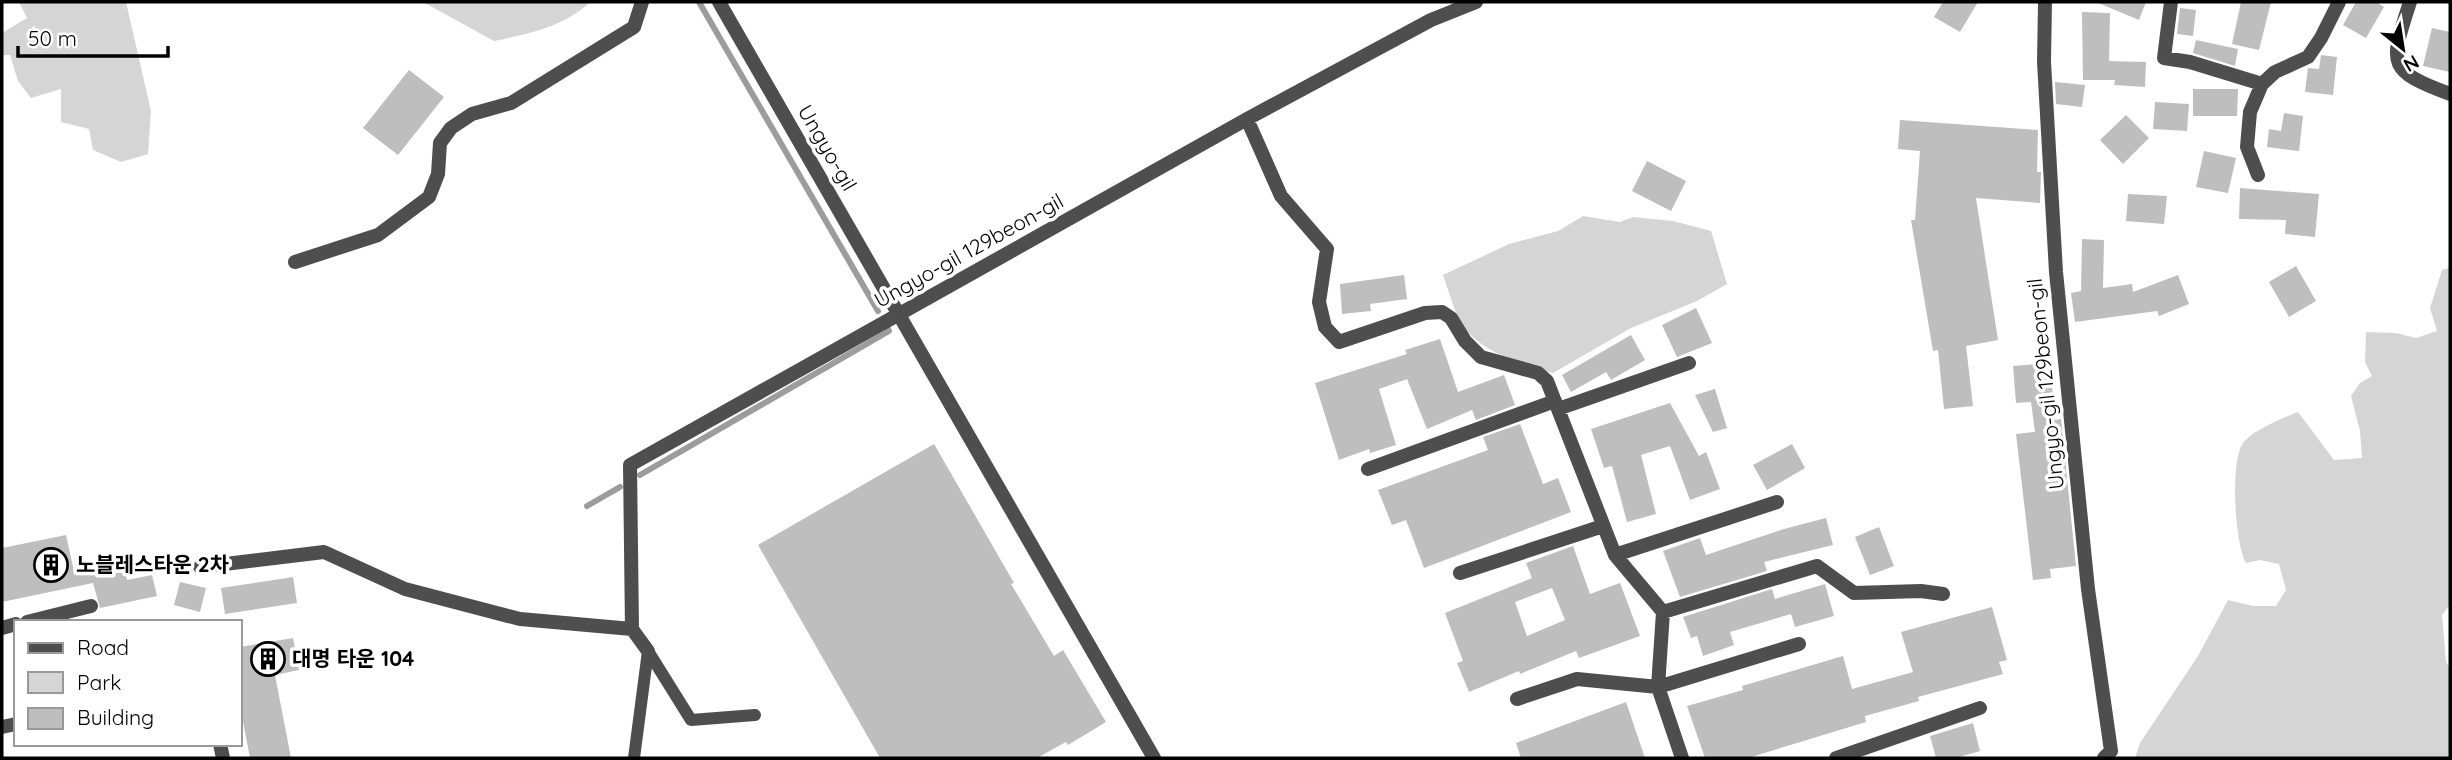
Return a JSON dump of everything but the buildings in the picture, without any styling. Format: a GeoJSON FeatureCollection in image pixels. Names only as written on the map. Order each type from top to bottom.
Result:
{"type":"FeatureCollection","features":[{"type":"Feature","properties":{"kind":"street"},"geometry":{"type":"LineString","coordinates":[[295,262],[378,235],[429,197],[438,174],[440,143],[451,128],[472,114],[511,103],[634,27],[642,2]]}},
{"type":"Feature","properties":{"kind":"street","name":"Ungyo-gil"},"geometry":{"type":"LineString","coordinates":[[719,2],[1154,758]]}},
{"type":"Feature","properties":{"kind":"street","name":"Ungyo-gil 129beon-gil"},"geometry":{"type":"LineString","coordinates":[[632,629],[630,465],[1247,119],[1431,20],[1476,2]]}},
{"type":"Feature","properties":{"kind":"street","name":"Ungyo-gil 129beon-gil"},"geometry":{"type":"LineString","coordinates":[[2045,2],[2044,62],[2056,272],[2088,589],[2111,751],[2104,758]]}},
{"type":"Feature","properties":{"kind":"street"},"geometry":{"type":"LineString","coordinates":[[2171,2],[2164,58],[2190,62],[2262,84]]}},
{"type":"Feature","properties":{"kind":"street"},"geometry":{"type":"LineString","coordinates":[[2258,175],[2247,147],[2250,112],[2262,84],[2275,72],[2308,57],[2339,2]]}},
{"type":"Feature","properties":{"kind":"street"},"geometry":{"type":"LineString","coordinates":[[2410,2],[2395,49],[2396,60],[2402,69],[2414,78],[2450,94]]}},
{"type":"Feature","properties":{"kind":"street"},"geometry":{"type":"LineString","coordinates":[[1247,119],[1281,196],[1327,249],[1319,302],[1325,327],[1339,342],[1425,313],[1442,312],[1451,318],[1465,341],[1481,357],[1538,373],[1547,381],[1615,555],[1663,612],[1658,687],[1682,758]]}},
{"type":"Feature","properties":{"kind":"street"},"geometry":{"type":"LineString","coordinates":[[1368,469],[1689,363]]}},
{"type":"Feature","properties":{"kind":"street"},"geometry":{"type":"LineString","coordinates":[[1615,555],[1777,502]]}},
{"type":"Feature","properties":{"kind":"street"},"geometry":{"type":"LineString","coordinates":[[1460,573],[1603,526]]}},
{"type":"Feature","properties":{"kind":"street"},"geometry":{"type":"LineString","coordinates":[[200,567],[324,552],[405,589],[520,619],[632,629],[648,651]]}},
{"type":"Feature","properties":{"kind":"street"},"geometry":{"type":"LineString","coordinates":[[1663,612],[1817,566],[1854,593],[1922,591],[1943,594]]}},
{"type":"Feature","properties":{"kind":"street"},"geometry":{"type":"LineString","coordinates":[[35,620],[91,606]]}},
{"type":"Feature","properties":{"kind":"street"},"geometry":{"type":"LineString","coordinates":[[1517,699],[1577,679],[1658,687],[1799,644]]}},
{"type":"Feature","properties":{"kind":"street"},"geometry":{"type":"LineString","coordinates":[[1836,758],[1980,708]]}},
{"type":"Feature","properties":{"kind":"lane"},"geometry":{"type":"LineString","coordinates":[[648,651],[691,720],[755,715]]}},
{"type":"Feature","properties":{"kind":"lane"},"geometry":{"type":"LineString","coordinates":[[634,758],[648,651]]}},
{"type":"Feature","properties":{"kind":"green space"},"geometry":{"type":"Polygon","coordinates":[[[19,2],[126,2],[151,111],[148,154],[121,162],[93,150],[89,129],[61,122],[61,89],[31,98],[18,81],[10,55],[2,55],[2,33],[27,18],[19,2]]]}},
{"type":"Feature","properties":{"kind":"green space"},"geometry":{"type":"Polygon","coordinates":[[[423,2],[590,2],[569,18],[557,23],[494,41],[423,2]]]}},
{"type":"Feature","properties":{"kind":"green space"},"geometry":{"type":"Polygon","coordinates":[[[1583,216],[1620,222],[1633,217],[1673,221],[1711,231],[1727,284],[1697,301],[1631,328],[1553,373],[1504,357],[1471,335],[1457,314],[1443,275],[1509,244],[1558,231],[1583,216]]]}},
{"type":"Feature","properties":{"kind":"green space"},"geometry":{"type":"Polygon","coordinates":[[[2450,268],[2450,605],[2442,615],[2446,662],[2450,668],[2450,758],[2135,758],[2140,743],[2198,656],[2228,600],[2253,606],[2276,606],[2286,590],[2279,564],[2260,560],[2246,563],[2242,553],[2235,486],[2238,455],[2242,445],[2259,430],[2298,412],[2334,460],[2362,458],[2360,431],[2351,396],[2360,383],[2372,376],[2365,362],[2366,332],[2396,333],[2416,338],[2437,331],[2430,308],[2442,270],[2450,268]]]}},
{"type":"Feature","properties":{"kind":"waterway"},"geometry":{"type":"LineString","coordinates":[[699,2],[878,311]]}},
{"type":"Feature","properties":{"kind":"waterway"},"geometry":{"type":"LineString","coordinates":[[640,475],[889,331],[887,327]]}},
{"type":"Feature","properties":{"kind":"waterway"},"geometry":{"type":"LineString","coordinates":[[587,506],[620,487]]}},
{"type":"Feature","properties":{"kind":"place","name":"노블레스타운 2차"},"geometry":{"type":"Point","coordinates":[51,565]}},
{"type":"Feature","properties":{"kind":"place","name":"대명 타운 104"},"geometry":{"type":"Point","coordinates":[268,659]}}]}
